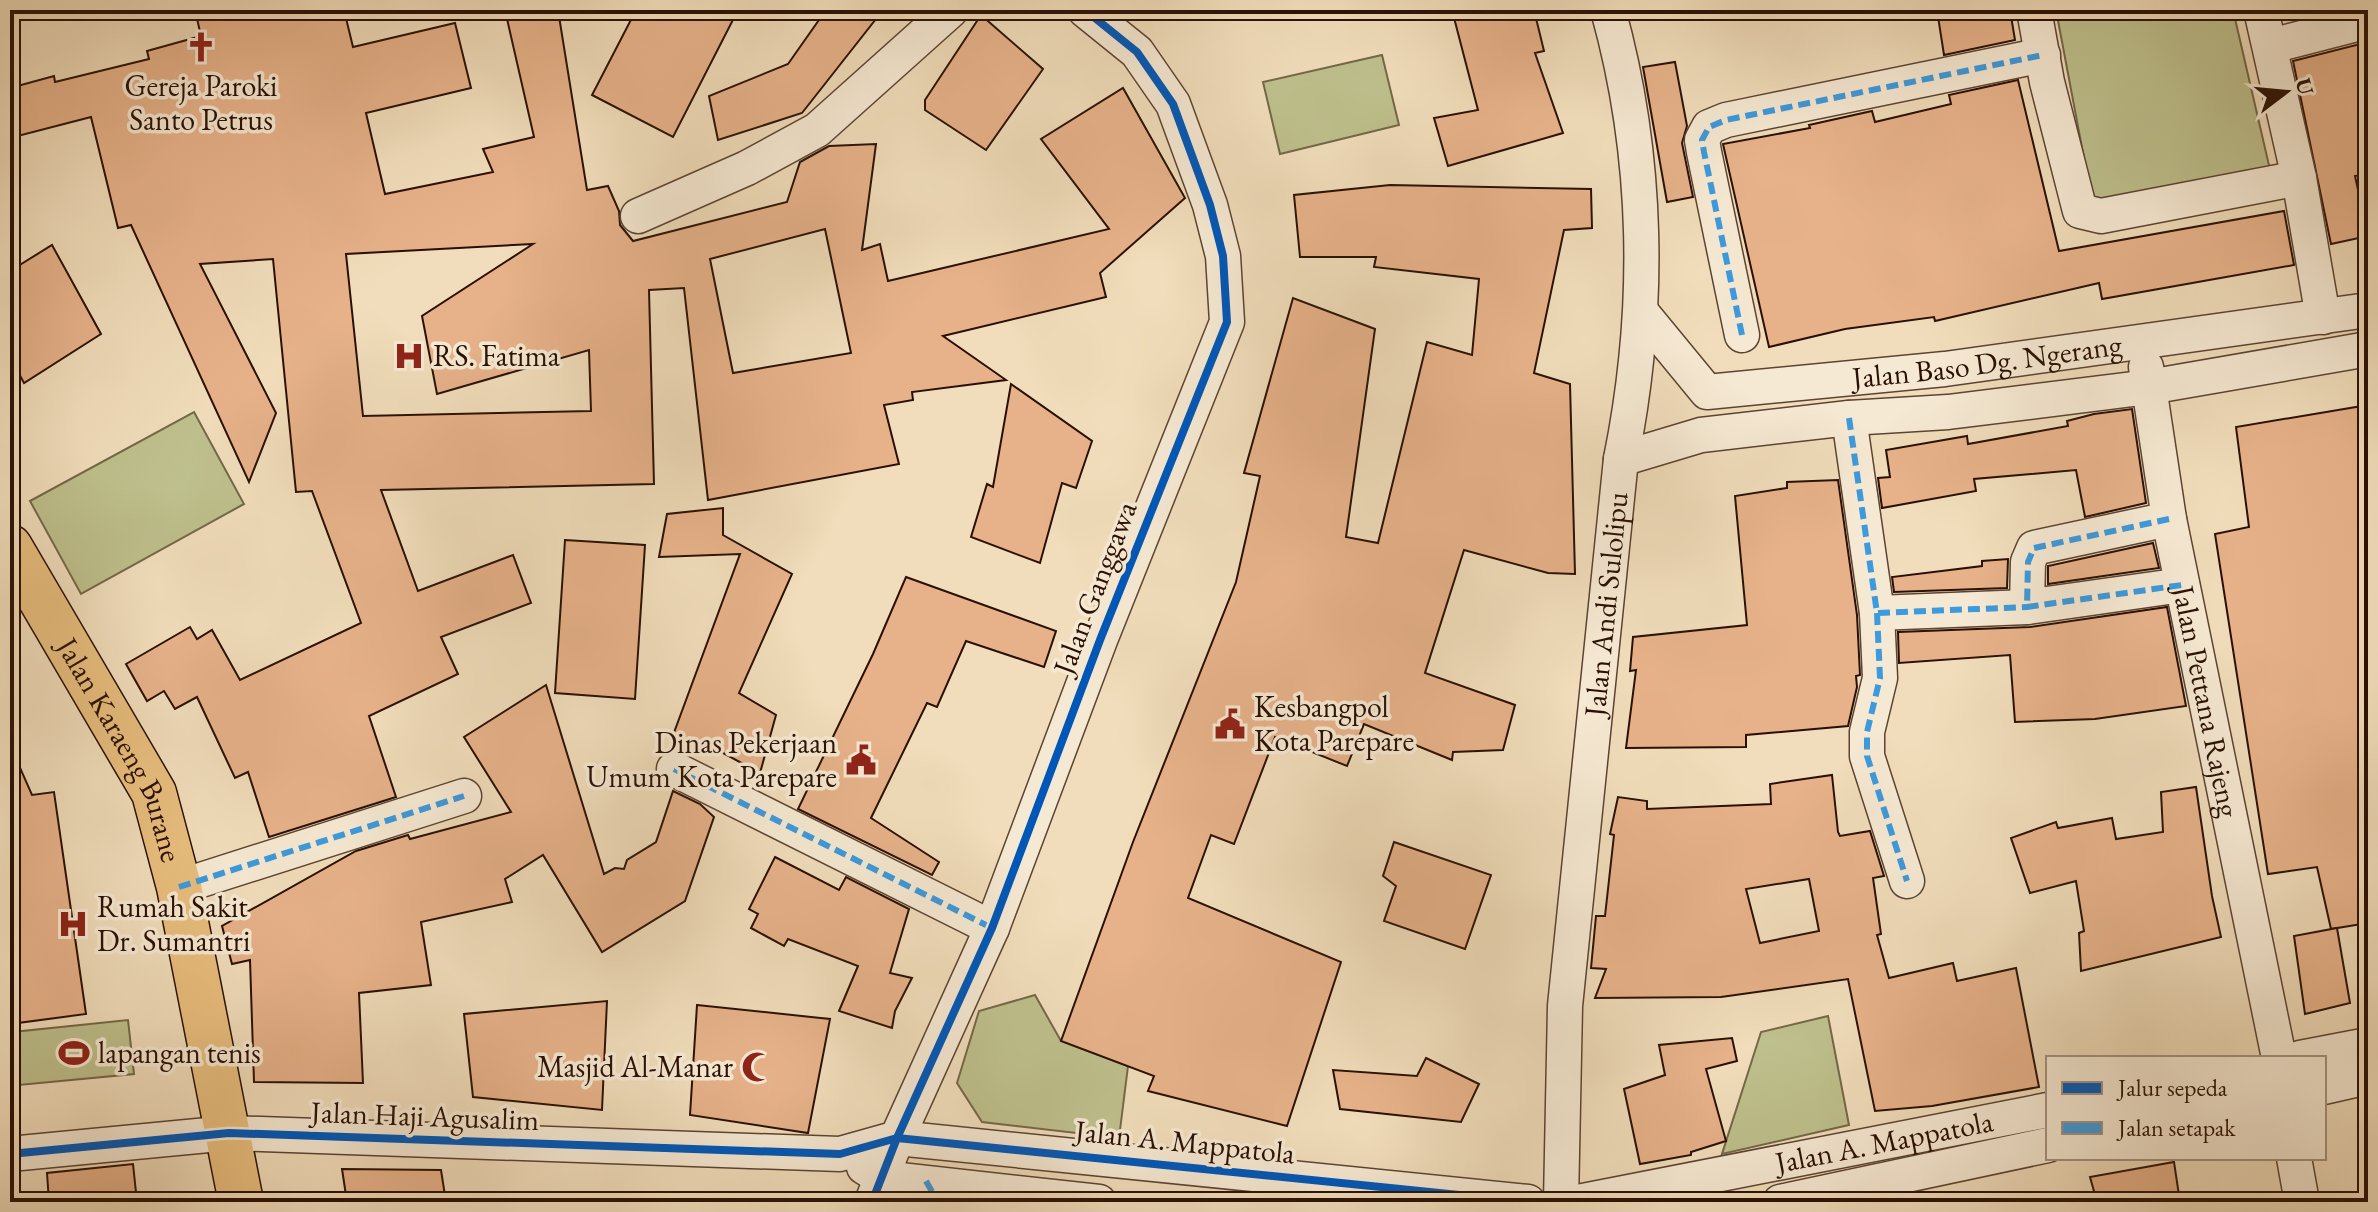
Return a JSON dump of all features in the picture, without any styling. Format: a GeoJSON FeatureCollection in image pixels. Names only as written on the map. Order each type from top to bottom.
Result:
{"type":"FeatureCollection","features":[{"type":"Feature","properties":{"kind":"highway","name":"Jalan Karaeng Burane"},"geometry":{"type":"LineString","coordinates":[[10,547],[154,793],[179,887],[241,1202]]}},
{"type":"Feature","properties":{"kind":"street"},"geometry":{"type":"LineString","coordinates":[[638,216],[747,168],[817,130],[951,10]]}},
{"type":"Feature","properties":{"kind":"street","name":"Jalan Ganggawa"},"geometry":{"type":"LineString","coordinates":[[877,1190],[897,1138],[992,928],[1100,640],[1227,322],[1223,256],[1210,205],[1173,104],[1137,52],[1085,10]]}},
{"type":"Feature","properties":{"kind":"street"},"geometry":{"type":"LineString","coordinates":[[2034,10],[2080,211],[2101,216],[2299,178]]}},
{"type":"Feature","properties":{"kind":"street"},"geometry":{"type":"LineString","coordinates":[[2261,10],[2299,178],[2323,317]]}},
{"type":"Feature","properties":{"kind":"street","name":"Jalan Andi Sulolipu"},"geometry":{"type":"LineString","coordinates":[[1561,1202],[1565,1006],[1621,459],[1632,403],[1642,313],[1641,175],[1620,12]]}},
{"type":"Feature","properties":{"kind":"street"},"geometry":{"type":"LineString","coordinates":[[2271,46],[2368,21]]}},
{"type":"Feature","properties":{"kind":"street"},"geometry":{"type":"LineString","coordinates":[[1742,335],[1702,140],[1709,127],[1726,120],[2043,55]]}},
{"type":"Feature","properties":{"kind":"street","name":"Jalan Baso Dg. Ngerang"},"geometry":{"type":"LineString","coordinates":[[1707,392],[1945,369],[2368,310]]}},
{"type":"Feature","properties":{"kind":"street"},"geometry":{"type":"LineString","coordinates":[[1642,313],[1707,392],[1709,414],[1701,435]]}},
{"type":"Feature","properties":{"kind":"street","name":"Jalan Pettana Rajeng"},"geometry":{"type":"LineString","coordinates":[[2142,343],[2169,519],[2279,1056]]}},
{"type":"Feature","properties":{"kind":"street","name":"Jalan Baso Dg. Ngerang"},"geometry":{"type":"LineString","coordinates":[[1621,459],[1701,435],[1849,418],[1948,412],[2149,387],[2368,349]]}},
{"type":"Feature","properties":{"kind":"street"},"geometry":{"type":"LineString","coordinates":[[1945,369],[1948,412]]}},
{"type":"Feature","properties":{"kind":"street"},"geometry":{"type":"LineString","coordinates":[[1849,418],[1877,613],[1880,678],[1878,698],[1867,732],[1867,756],[1907,881]]}},
{"type":"Feature","properties":{"kind":"street"},"geometry":{"type":"LineString","coordinates":[[2027,607],[2028,562],[2034,548],[2169,519]]}},
{"type":"Feature","properties":{"kind":"street"},"geometry":{"type":"LineString","coordinates":[[1877,613],[2027,607],[2182,585]]}},
{"type":"Feature","properties":{"kind":"street"},"geometry":{"type":"LineString","coordinates":[[674,769],[992,928]]}},
{"type":"Feature","properties":{"kind":"street"},"geometry":{"type":"LineString","coordinates":[[179,887],[464,796]]}},
{"type":"Feature","properties":{"kind":"street"},"geometry":{"type":"LineString","coordinates":[[2310,1056],[2368,1045]]}},
{"type":"Feature","properties":{"kind":"street"},"geometry":{"type":"LineString","coordinates":[[2326,1087],[2368,1077]]}},
{"type":"Feature","properties":{"kind":"street","name":"Jalan A. Mappatola"},"geometry":{"type":"LineString","coordinates":[[1578,1202],[2046,1110]]}},
{"type":"Feature","properties":{"kind":"street","name":"Jalan Haji Agusalim"},"geometry":{"type":"LineString","coordinates":[[10,1154],[229,1133],[840,1154]]}},
{"type":"Feature","properties":{"kind":"street","name":"Jalan A. Mappatola"},"geometry":{"type":"LineString","coordinates":[[840,1154],[897,1138],[1528,1202]]}},
{"type":"Feature","properties":{"kind":"street","name":"Jalan A. Mappatola"},"geometry":{"type":"LineString","coordinates":[[1780,1202],[2046,1145]]}},
{"type":"Feature","properties":{"kind":"street"},"geometry":{"type":"LineString","coordinates":[[840,1154],[877,1190],[1099,1202]]}},
{"type":"Feature","properties":{"kind":"street"},"geometry":{"type":"LineString","coordinates":[[2294,1160],[2302,1202]]}},
{"type":"Feature","properties":{"kind":"street"},"geometry":{"type":"LineString","coordinates":[[1753,1166],[1761,1202]]}},
{"type":"Feature","properties":{"kind":"green space"},"geometry":{"type":"Polygon","coordinates":[[[2056,10],[2233,10],[2271,174],[2096,222],[2056,10]]]}},
{"type":"Feature","properties":{"kind":"green space"},"geometry":{"type":"Polygon","coordinates":[[[1382,55],[1399,125],[1280,154],[1263,82],[1382,55]]]}},
{"type":"Feature","properties":{"kind":"green space"},"geometry":{"type":"Polygon","coordinates":[[[194,412],[244,504],[81,594],[30,501],[194,412]]]}},
{"type":"Feature","properties":{"kind":"green space"},"geometry":{"type":"Polygon","coordinates":[[[1035,995],[1061,1041],[1128,1066],[1119,1138],[982,1122],[957,1083],[979,1011],[1035,995]]]}},
{"type":"Feature","properties":{"kind":"green space"},"geometry":{"type":"Polygon","coordinates":[[[1828,1016],[1849,1125],[1722,1154],[1761,1032],[1828,1016]]]}},
{"type":"Feature","properties":{"kind":"green space","name":"lapangan tenis"},"geometry":{"type":"Polygon","coordinates":[[[128,1020],[134,1074],[19,1085],[13,1032],[128,1020]]]}},
{"type":"Feature","properties":{"kind":"building"},"geometry":{"type":"Polygon","coordinates":[[[195,10],[344,10],[353,47],[455,23],[471,88],[366,113],[385,194],[493,172],[483,149],[534,137],[505,10],[558,10],[587,190],[608,186],[619,211],[620,225],[633,241],[787,202],[800,162],[829,146],[876,144],[862,250],[880,244],[888,281],[1109,229],[1041,139],[1123,88],[1185,198],[1100,273],[1106,297],[943,336],[1006,380],[912,392],[913,400],[884,405],[899,464],[708,500],[684,288],[649,290],[654,484],[381,490],[418,591],[513,555],[531,603],[441,637],[458,674],[369,716],[396,797],[269,837],[248,772],[235,778],[197,697],[175,709],[164,691],[147,701],[126,664],[190,627],[197,639],[212,630],[240,680],[361,623],[312,491],[296,492],[273,259],[200,264],[276,413],[249,482],[131,225],[118,228],[91,117],[10,138],[10,88],[54,76],[55,82],[149,59],[147,51],[201,36],[195,10]],[[825,229],[710,259],[733,373],[851,353],[825,229]],[[533,244],[346,254],[363,416],[591,411],[589,350],[437,394],[422,316],[533,244]]]}},
{"type":"Feature","properties":{"kind":"building"},"geometry":{"type":"Polygon","coordinates":[[[636,10],[738,10],[673,137],[592,95],[636,10]]]}},
{"type":"Feature","properties":{"kind":"building"},"geometry":{"type":"Polygon","coordinates":[[[826,10],[883,10],[802,113],[718,140],[709,96],[788,64],[826,10]]]}},
{"type":"Feature","properties":{"kind":"building"},"geometry":{"type":"Polygon","coordinates":[[[1452,10],[1493,10],[1494,17],[1534,10],[1544,51],[1535,53],[1563,133],[1448,166],[1434,118],[1478,110],[1452,10]]]}},
{"type":"Feature","properties":{"kind":"building"},"geometry":{"type":"Polygon","coordinates":[[[1937,10],[2010,10],[2015,40],[1944,55],[1937,10]]]}},
{"type":"Feature","properties":{"kind":"building"},"geometry":{"type":"Polygon","coordinates":[[[981,15],[1043,69],[986,150],[925,110],[925,100],[981,15]]]}},
{"type":"Feature","properties":{"kind":"building"},"geometry":{"type":"Polygon","coordinates":[[[2368,42],[2368,174],[2355,176],[2368,236],[2331,244],[2293,61],[2368,42]]]}},
{"type":"Feature","properties":{"kind":"building"},"geometry":{"type":"Polygon","coordinates":[[[1675,62],[1687,126],[1682,143],[1693,197],[1667,202],[1643,67],[1675,62]]]}},
{"type":"Feature","properties":{"kind":"building"},"geometry":{"type":"Polygon","coordinates":[[[2018,80],[2059,251],[2284,211],[2294,265],[2102,299],[2099,283],[1935,321],[1934,317],[1845,329],[1769,347],[1723,144],[1810,128],[1809,125],[1872,111],[1875,122],[1951,104],[1949,95],[2018,80]]]}},
{"type":"Feature","properties":{"kind":"building"},"geometry":{"type":"Polygon","coordinates":[[[1390,185],[1591,189],[1592,228],[1564,230],[1534,373],[1570,384],[1575,574],[1548,573],[1464,550],[1425,673],[1515,705],[1503,750],[1453,752],[1452,760],[1364,724],[1347,766],[1275,737],[1234,844],[1211,835],[1188,898],[1341,962],[1287,1126],[1148,1091],[1154,1076],[1061,1041],[1133,842],[1236,582],[1260,476],[1244,473],[1293,298],[1375,329],[1346,537],[1378,543],[1427,342],[1472,355],[1479,279],[1374,267],[1376,257],[1300,257],[1294,195],[1390,185]]]}},
{"type":"Feature","properties":{"kind":"building"},"geometry":{"type":"Polygon","coordinates":[[[52,245],[101,334],[24,383],[10,357],[10,271],[52,245]]]}},
{"type":"Feature","properties":{"kind":"building"},"geometry":{"type":"Polygon","coordinates":[[[1011,384],[1092,441],[1076,488],[1062,483],[1040,563],[971,537],[987,484],[993,487],[1011,384]]]}},
{"type":"Feature","properties":{"kind":"building"},"geometry":{"type":"Polygon","coordinates":[[[2368,405],[2368,859],[2360,860],[2368,923],[2331,929],[2317,867],[2268,874],[2215,534],[2249,527],[2236,427],[2368,405]]]}},
{"type":"Feature","properties":{"kind":"building"},"geometry":{"type":"Polygon","coordinates":[[[2132,409],[2146,503],[2085,517],[2076,470],[1974,479],[1976,491],[1882,508],[1878,478],[1890,477],[1886,450],[1967,436],[1968,444],[2068,426],[2067,421],[2132,409]]]}},
{"type":"Feature","properties":{"kind":"building"},"geometry":{"type":"Polygon","coordinates":[[[1838,480],[1857,615],[1860,675],[1856,676],[1857,687],[1848,726],[1746,735],[1746,747],[1626,748],[1636,670],[1630,671],[1633,637],[1747,625],[1735,496],[1787,488],[1787,482],[1838,480]]]}},
{"type":"Feature","properties":{"kind":"building"},"geometry":{"type":"Polygon","coordinates":[[[723,508],[723,535],[792,574],[739,693],[776,715],[760,773],[712,747],[672,738],[740,554],[659,557],[667,514],[723,508]]]}},
{"type":"Feature","properties":{"kind":"building"},"geometry":{"type":"Polygon","coordinates":[[[565,540],[645,545],[635,699],[555,693],[565,540]]]}},
{"type":"Feature","properties":{"kind":"building"},"geometry":{"type":"Polygon","coordinates":[[[2153,543],[2159,568],[2048,584],[2048,566],[2153,543]]]}},
{"type":"Feature","properties":{"kind":"building"},"geometry":{"type":"Polygon","coordinates":[[[2008,559],[2007,588],[1894,592],[1892,577],[1982,566],[1982,561],[2008,559]]]}},
{"type":"Feature","properties":{"kind":"building"},"geometry":{"type":"Polygon","coordinates":[[[906,577],[1056,631],[1044,667],[966,641],[937,707],[927,703],[871,818],[939,862],[932,875],[798,809],[873,654],[906,577]]]}},
{"type":"Feature","properties":{"kind":"building"},"geometry":{"type":"Polygon","coordinates":[[[2167,607],[2186,706],[2095,719],[2015,722],[2010,655],[1899,663],[1898,632],[2030,627],[2167,607]]]}},
{"type":"Feature","properties":{"kind":"building"},"geometry":{"type":"Polygon","coordinates":[[[546,685],[604,874],[615,868],[624,869],[627,860],[656,842],[673,791],[700,804],[714,817],[685,901],[602,952],[543,855],[505,879],[512,902],[421,922],[431,985],[359,993],[363,1083],[254,1082],[250,960],[232,964],[222,926],[356,851],[408,835],[410,839],[511,812],[464,737],[546,685]]]}},
{"type":"Feature","properties":{"kind":"building"},"geometry":{"type":"Polygon","coordinates":[[[10,745],[32,795],[54,792],[86,1014],[10,1024],[10,745]]]}},
{"type":"Feature","properties":{"kind":"building"},"geometry":{"type":"Polygon","coordinates":[[[1832,775],[1840,836],[1870,831],[1884,876],[1873,878],[1881,934],[1877,935],[1889,978],[1953,963],[1957,981],[2016,968],[2039,1087],[1932,1106],[1875,1111],[1848,979],[1721,997],[1595,998],[1606,969],[1591,968],[1596,916],[1605,916],[1614,835],[1610,834],[1618,797],[1647,801],[1647,809],[1771,804],[1770,784],[1832,775]],[[1809,879],[1746,889],[1760,943],[1819,931],[1809,879]]]}},
{"type":"Feature","properties":{"kind":"building"},"geometry":{"type":"Polygon","coordinates":[[[2196,787],[2221,937],[2081,971],[2079,933],[2084,931],[2076,881],[2030,893],[2011,838],[2056,822],[2058,828],[2112,818],[2116,839],[2163,832],[2161,792],[2196,787]]]}},
{"type":"Feature","properties":{"kind":"building"},"geometry":{"type":"Polygon","coordinates":[[[1394,842],[1491,875],[1465,949],[1384,921],[1396,886],[1383,876],[1394,842]]]}},
{"type":"Feature","properties":{"kind":"building"},"geometry":{"type":"Polygon","coordinates":[[[775,857],[839,890],[846,877],[909,909],[890,973],[912,978],[895,1011],[892,1028],[839,1011],[858,966],[788,939],[784,946],[751,928],[758,914],[749,909],[775,857]]]}},
{"type":"Feature","properties":{"kind":"building"},"geometry":{"type":"Polygon","coordinates":[[[2337,928],[2350,1003],[2305,1014],[2294,936],[2337,928]]]}},
{"type":"Feature","properties":{"kind":"building"},"geometry":{"type":"Polygon","coordinates":[[[607,1001],[602,1110],[473,1097],[464,1014],[607,1001]]]}},
{"type":"Feature","properties":{"kind":"building","name":"Masjid Al-Manar"},"geometry":{"type":"Polygon","coordinates":[[[697,1005],[830,1019],[808,1133],[690,1115],[697,1005]]]}},
{"type":"Feature","properties":{"kind":"building"},"geometry":{"type":"Polygon","coordinates":[[[1732,1038],[1737,1061],[1706,1069],[1726,1141],[1691,1152],[1691,1155],[1640,1164],[1624,1089],[1665,1075],[1659,1045],[1732,1038]]]}},
{"type":"Feature","properties":{"kind":"building"},"geometry":{"type":"Polygon","coordinates":[[[1426,1058],[1479,1084],[1461,1122],[1340,1109],[1333,1070],[1417,1076],[1426,1058]]]}},
{"type":"Feature","properties":{"kind":"building"},"geometry":{"type":"Polygon","coordinates":[[[2174,1162],[2180,1202],[2097,1202],[2090,1177],[2174,1162]]]}},
{"type":"Feature","properties":{"kind":"building"},"geometry":{"type":"Polygon","coordinates":[[[133,1164],[137,1202],[49,1202],[47,1173],[133,1164]]]}},
{"type":"Feature","properties":{"kind":"building"},"geometry":{"type":"Polygon","coordinates":[[[342,1169],[441,1170],[446,1202],[347,1202],[342,1169]]]}},
{"type":"Feature","properties":{"kind":"marked path"},"geometry":{"type":"LineString","coordinates":[[1610,17],[1641,10]]}},
{"type":"Feature","properties":{"kind":"marked path"},"geometry":{"type":"LineString","coordinates":[[1742,335],[1702,140],[1709,127],[1726,120],[2043,55]]}},
{"type":"Feature","properties":{"kind":"marked path"},"geometry":{"type":"LineString","coordinates":[[1849,418],[1877,613],[2027,607]]}},
{"type":"Feature","properties":{"kind":"marked path"},"geometry":{"type":"LineString","coordinates":[[2169,519],[2034,548],[2028,562],[2027,607],[2182,585]]}},
{"type":"Feature","properties":{"kind":"marked path"},"geometry":{"type":"LineString","coordinates":[[1877,613],[1880,678],[1867,732],[1867,756],[1907,881]]}},
{"type":"Feature","properties":{"kind":"marked path"},"geometry":{"type":"LineString","coordinates":[[674,769],[992,928]]}},
{"type":"Feature","properties":{"kind":"marked path"},"geometry":{"type":"LineString","coordinates":[[179,887],[464,796]]}},
{"type":"Feature","properties":{"kind":"marked path"},"geometry":{"type":"LineString","coordinates":[[926,1181],[938,1202]]}},
{"type":"Feature","properties":{"kind":"cycle path"},"geometry":{"type":"LineString","coordinates":[[872,1202],[897,1138],[992,928],[1100,640],[1227,322],[1223,256],[1210,205],[1173,104],[1137,52],[1085,10]]}},
{"type":"Feature","properties":{"kind":"cycle path"},"geometry":{"type":"LineString","coordinates":[[10,1154],[229,1133],[840,1154],[897,1138],[1528,1202]]}},
{"type":"Feature","properties":{"kind":"place","name":"Gereja Paroki Santo Petrus"},"geometry":{"type":"Point","coordinates":[201,47]}},
{"type":"Feature","properties":{"kind":"place","name":"RS. Fatima"},"geometry":{"type":"Point","coordinates":[409,356]}},
{"type":"Feature","properties":{"kind":"place","name":"Kesbangpol Kota Parepare"},"geometry":{"type":"Point","coordinates":[1230,724]}},
{"type":"Feature","properties":{"kind":"place","name":"Dinas Pekerjaan Umum Kota Parepare"},"geometry":{"type":"Point","coordinates":[861,760]}},
{"type":"Feature","properties":{"kind":"place","name":"Rumah Sakit Dr. Sumantri"},"geometry":{"type":"Point","coordinates":[73,924]}},
{"type":"Feature","properties":{"kind":"place","name":"lapangan tenis"},"geometry":{"type":"Point","coordinates":[74,1053]}},
{"type":"Feature","properties":{"kind":"place","name":"Masjid Al-Manar"},"geometry":{"type":"Point","coordinates":[757,1067]}}]}
